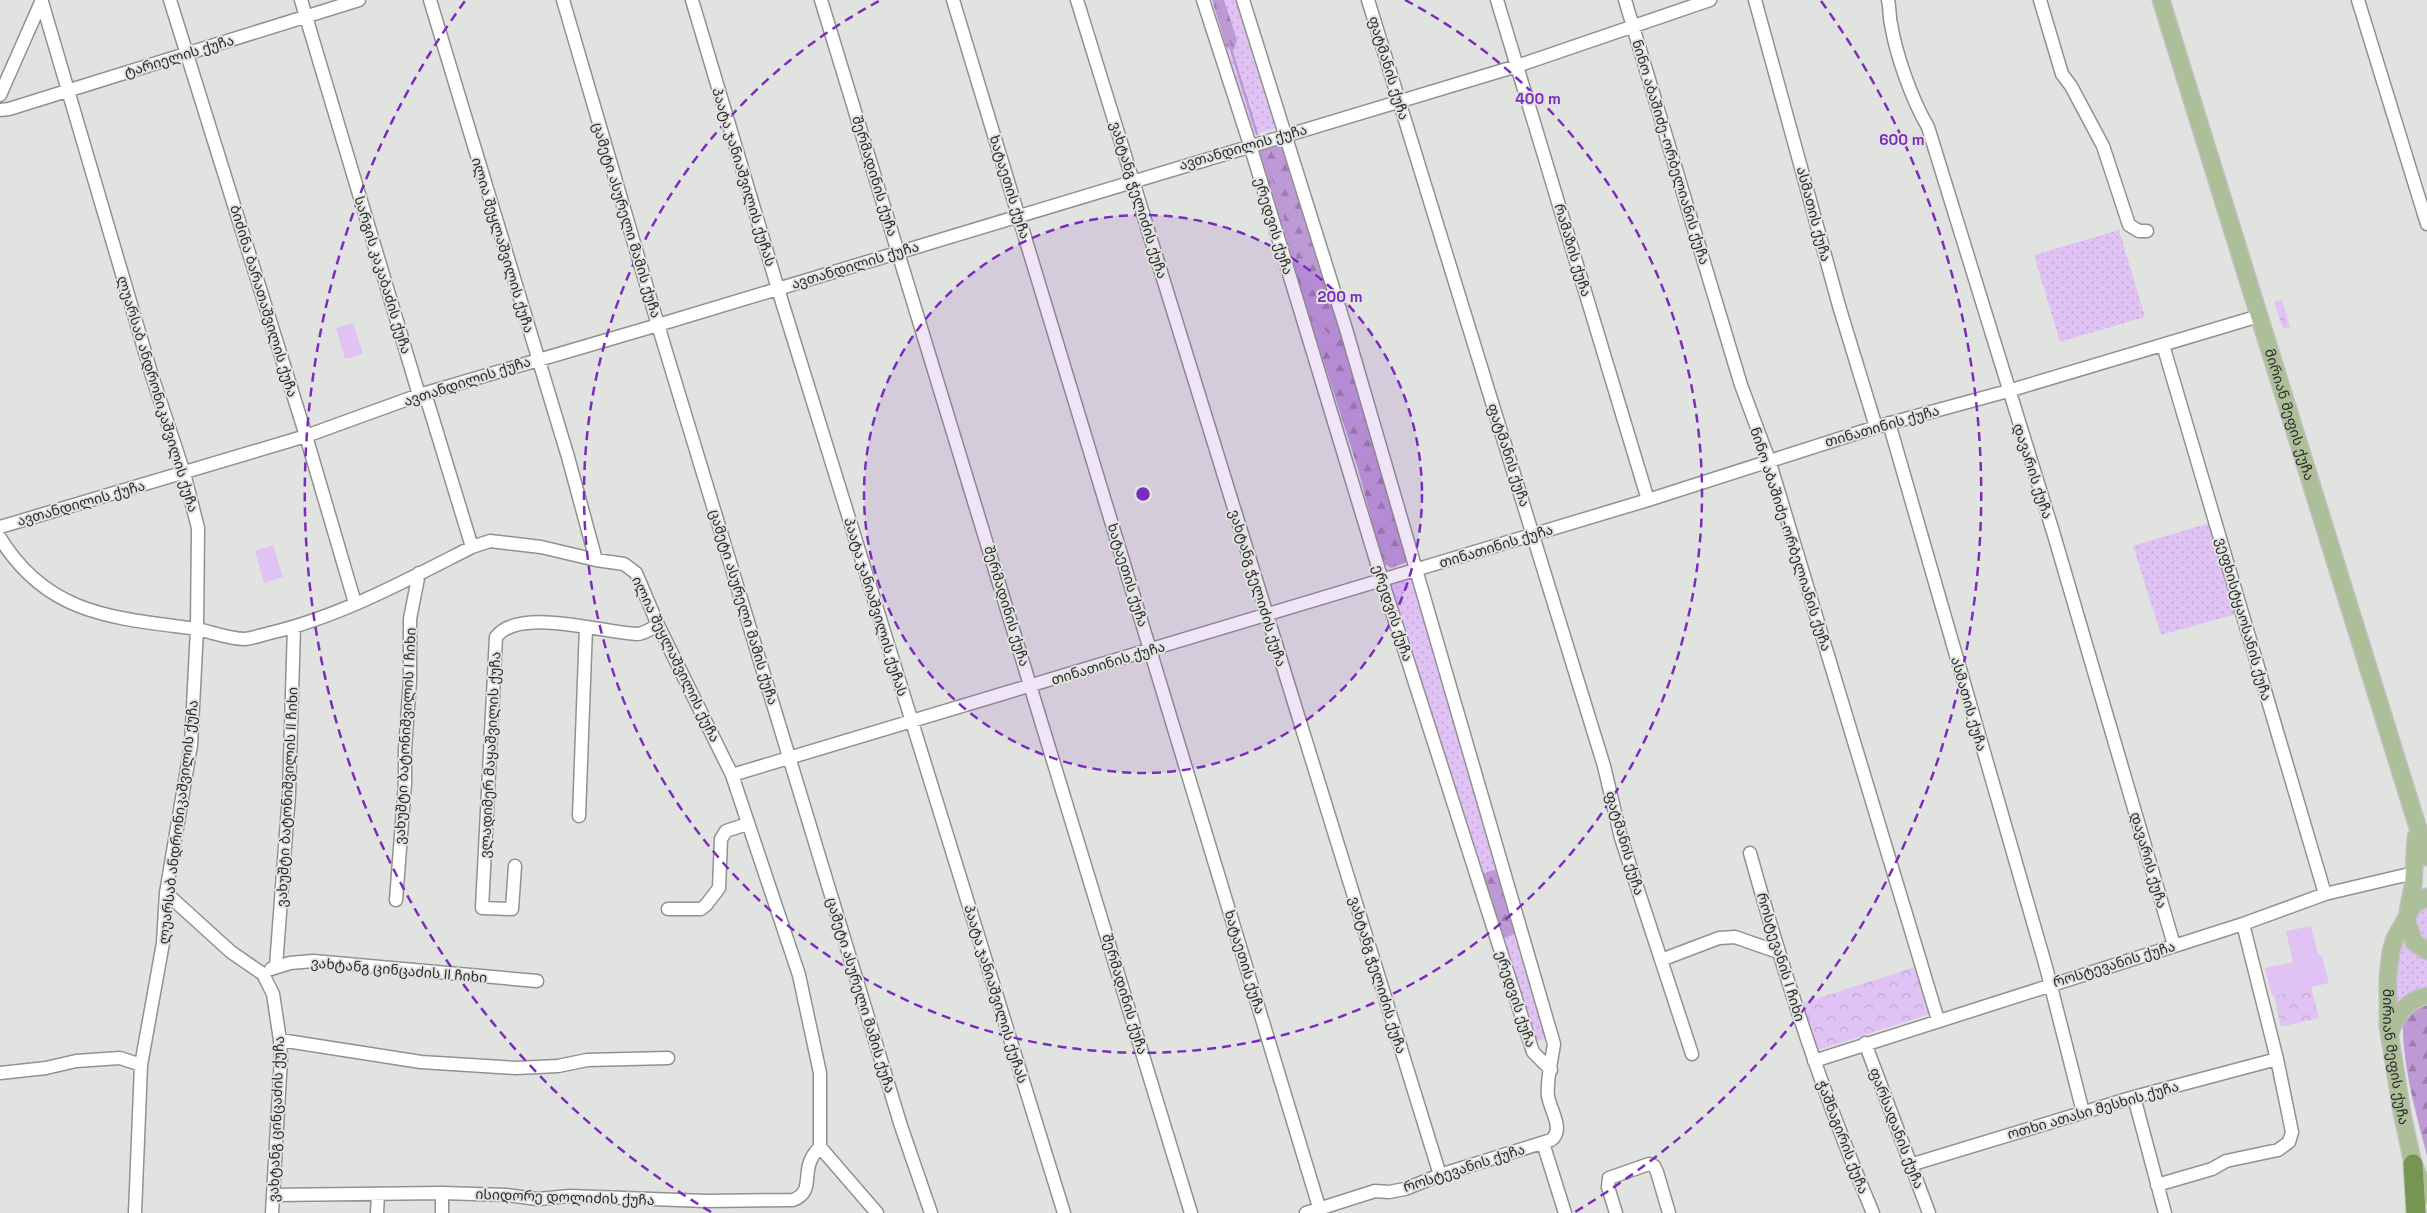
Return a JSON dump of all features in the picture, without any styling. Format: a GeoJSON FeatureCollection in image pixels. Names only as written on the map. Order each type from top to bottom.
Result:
{"type":"FeatureCollection","features":[{"type":"Feature","properties":{"kind":"highway"},"geometry":{"type":"LineString","coordinates":[[2413,1164],[2416,1213]]}},
{"type":"Feature","properties":{"kind":"main road","name":"მირიან მეფის ქუჩა"},"geometry":{"type":"LineString","coordinates":[[2162,0],[2417,830],[2426,853]]}},
{"type":"Feature","properties":{"kind":"main road","name":"მირიან მეფის ქუჩა"},"geometry":{"type":"LineString","coordinates":[[2417,830],[2414,873],[2407,915],[2395,938],[2390,957],[2387,997],[2389,1036],[2413,1164],[2427,1195]]}},
{"type":"Feature","properties":{"kind":"main road"},"geometry":{"type":"LineString","coordinates":[[2427,897],[2413,905],[2407,915],[2414,942],[2427,952]]}},
{"type":"Feature","properties":{"kind":"main road"},"geometry":{"type":"LineString","coordinates":[[2389,1036],[2401,1010],[2415,1000],[2427,996]]}},
{"type":"Feature","properties":{"kind":"street","name":"ბიძინა ბარათაშვილის ქუჩა"},"geometry":{"type":"LineString","coordinates":[[170,0],[306,436],[355,603]]}},
{"type":"Feature","properties":{"kind":"street","name":"სარგის კაკაბაძის ქუჩა"},"geometry":{"type":"LineString","coordinates":[[301,0],[419,395],[428,403],[472,547]]}},
{"type":"Feature","properties":{"kind":"street","name":"ტარიელის ქუჩა"},"geometry":{"type":"LineString","coordinates":[[0,110],[9,109],[66,90],[186,55],[359,0]]}},
{"type":"Feature","properties":{"kind":"street","name":"ილია შეყლაშვილის ქუჩა"},"geometry":{"type":"LineString","coordinates":[[430,0],[568,457],[596,560],[624,564],[636,573],[658,626],[732,775],[799,975],[808,1013],[820,1073],[820,1147]]}},
{"type":"Feature","properties":{"kind":"street","name":"ცამეტი ასურელი მამის ქუჩა"},"geometry":{"type":"LineString","coordinates":[[563,0],[658,325],[901,1126],[930,1213]]}},
{"type":"Feature","properties":{"kind":"street","name":"პაატა ჯანიაშვილის ქუჩას"},"geometry":{"type":"LineString","coordinates":[[692,0],[778,289],[1064,1213]]}},
{"type":"Feature","properties":{"kind":"street","name":"შერმადინის ქუჩა"},"geometry":{"type":"LineString","coordinates":[[821,0],[1191,1213]]}},
{"type":"Feature","properties":{"kind":"street","name":"ხატაეთის ქუჩა"},"geometry":{"type":"LineString","coordinates":[[953,0],[1319,1207]]}},
{"type":"Feature","properties":{"kind":"street","name":"ვახტანგ ჭელიძის ქუჩა"},"geometry":{"type":"LineString","coordinates":[[1077,0],[1440,1175]]}},
{"type":"Feature","properties":{"kind":"street","name":"ერედვის ქუჩა"},"geometry":{"type":"LineString","coordinates":[[1203,0],[1250,145],[1382,580],[1533,1052],[1551,1070]]}},
{"type":"Feature","properties":{"kind":"street","name":"ერედვის ქუჩა"},"geometry":{"type":"LineString","coordinates":[[1243,0],[1284,136],[1346,329],[1554,1044],[1551,1070]]}},
{"type":"Feature","properties":{"kind":"street","name":"ფატმანის ქუჩა"},"geometry":{"type":"LineString","coordinates":[[1368,0],[1534,534],[1604,766],[1621,838],[1692,1054]]}},
{"type":"Feature","properties":{"kind":"street","name":"რამაზის ქუჩა"},"geometry":{"type":"LineString","coordinates":[[1497,0],[1648,500]]}},
{"type":"Feature","properties":{"kind":"street","name":"ნინო აბაშიძე-ორბელიანის ქუჩა"},"geometry":{"type":"LineString","coordinates":[[1625,0],[1741,385],[1769,460],[1938,1020]]}},
{"type":"Feature","properties":{"kind":"street","name":"ავთანდილის ქუჩა"},"geometry":{"type":"LineString","coordinates":[[0,526],[306,436],[419,395],[537,359],[658,325],[1133,180],[1517,66],[1710,0]]}},
{"type":"Feature","properties":{"kind":"street","name":"ასმათის ქუჩა"},"geometry":{"type":"LineString","coordinates":[[1755,0],[1839,306],[1876,427]]}},
{"type":"Feature","properties":{"kind":"street","name":"დავარის ქუჩა"},"geometry":{"type":"LineString","coordinates":[[1888,0],[1891,24],[1906,77],[1917,109],[1928,127],[2054,535],[2174,946]]}},
{"type":"Feature","properties":{"kind":"street"},"geometry":{"type":"LineString","coordinates":[[2040,0],[2062,74],[2071,86],[2103,146],[2130,225],[2147,231]]}},
{"type":"Feature","properties":{"kind":"street"},"geometry":{"type":"LineString","coordinates":[[2358,0],[2427,224]]}},
{"type":"Feature","properties":{"kind":"street"},"geometry":{"type":"LineString","coordinates":[[0,95],[42,1]]}},
{"type":"Feature","properties":{"kind":"street","name":"ლუარსაბ ანდრონიკაშვილის ქუჩა"},"geometry":{"type":"LineString","coordinates":[[42,1],[66,90],[152,376],[184,473],[198,528],[198,629],[190,745],[166,892],[163,943],[141,1065],[135,1213]]}},
{"type":"Feature","properties":{"kind":"street","name":"თინათინის ქუჩა"},"geometry":{"type":"LineString","coordinates":[[732,775],[791,759],[1648,500],[1889,423],[2259,316]]}},
{"type":"Feature","properties":{"kind":"street","name":"ვეფხისტყაოსანის ქუჩა"},"geometry":{"type":"LineString","coordinates":[[2163,345],[2326,894]]}},
{"type":"Feature","properties":{"kind":"street","name":"ასმათის ქუჩა"},"geometry":{"type":"LineString","coordinates":[[1889,423],[2051,984],[2083,1112]]}},
{"type":"Feature","properties":{"kind":"street"},"geometry":{"type":"LineString","coordinates":[[0,538],[12,557],[45,589],[86,610],[145,623],[198,629],[245,639],[294,627],[355,603],[472,547],[490,541],[541,547],[596,560]]}},
{"type":"Feature","properties":{"kind":"street","name":"ვახუშტი ბატონიშვილის I ჩიხი"},"geometry":{"type":"LineString","coordinates":[[396,900],[405,783],[405,748],[410,680],[410,619],[419,573]]}},
{"type":"Feature","properties":{"kind":"street","name":"ვლადიმერ მაყაშვილის ქუჩა"},"geometry":{"type":"LineString","coordinates":[[515,866],[512,909],[482,908],[496,637],[502,629],[521,624],[586,627],[639,634],[658,626]]}},
{"type":"Feature","properties":{"kind":"street","name":"ვახუშტი ბატონიშვილის II ჩიხი"},"geometry":{"type":"LineString","coordinates":[[276,966],[289,794],[294,627]]}},
{"type":"Feature","properties":{"kind":"street"},"geometry":{"type":"LineString","coordinates":[[579,816],[586,627]]}},
{"type":"Feature","properties":{"kind":"street"},"geometry":{"type":"LineString","coordinates":[[668,909],[701,909],[706,906],[719,888],[721,839],[726,831],[747,824]]}},
{"type":"Feature","properties":{"kind":"street","name":"როსტევანის I ჩიხი"},"geometry":{"type":"LineString","coordinates":[[1750,853],[1778,952],[1814,1061]]}},
{"type":"Feature","properties":{"kind":"street","name":"როსტევანის ქუჩა"},"geometry":{"type":"LineString","coordinates":[[1814,1061],[1865,1043],[2243,924],[2326,894],[2414,873]]}},
{"type":"Feature","properties":{"kind":"street"},"geometry":{"type":"LineString","coordinates":[[166,892],[231,952],[263,974]]}},
{"type":"Feature","properties":{"kind":"street"},"geometry":{"type":"LineString","coordinates":[[2157,1185],[2212,1169],[2226,1161],[2278,1150],[2289,1142],[2292,1132],[2277,1059],[2243,924]]}},
{"type":"Feature","properties":{"kind":"street"},"geometry":{"type":"LineString","coordinates":[[1661,960],[1718,938],[1735,937],[1778,952]]}},
{"type":"Feature","properties":{"kind":"street","name":"ვახტანგ ცინცაძის II ჩიხი"},"geometry":{"type":"LineString","coordinates":[[263,974],[276,966],[313,961],[538,982]]}},
{"type":"Feature","properties":{"kind":"street","name":"ვახტანგ ცინცაძის ქუჩა"},"geometry":{"type":"LineString","coordinates":[[263,974],[273,994],[280,1040],[272,1213]]}},
{"type":"Feature","properties":{"kind":"street"},"geometry":{"type":"LineString","coordinates":[[280,1040],[421,1062],[516,1068],[558,1066],[588,1060],[668,1058]]}},
{"type":"Feature","properties":{"kind":"street","name":"ფარსადანის ქუჩა"},"geometry":{"type":"LineString","coordinates":[[1865,1043],[1929,1213]]}},
{"type":"Feature","properties":{"kind":"street"},"geometry":{"type":"LineString","coordinates":[[0,1073],[46,1068],[76,1061],[120,1058],[141,1065]]}},
{"type":"Feature","properties":{"kind":"street","name":"ოთხი ათასი მესხის ქუჩა"},"geometry":{"type":"LineString","coordinates":[[1910,1165],[2134,1097],[2277,1059]]}},
{"type":"Feature","properties":{"kind":"street","name":"ჭაშნაგირის ქუჩა"},"geometry":{"type":"LineString","coordinates":[[1814,1061],[1846,1148],[1873,1213]]}},
{"type":"Feature","properties":{"kind":"street","name":"როსტევანის ქუჩა"},"geometry":{"type":"LineString","coordinates":[[1306,1213],[1319,1207],[1375,1191],[1389,1192],[1405,1189],[1440,1175],[1543,1143],[1555,1137],[1557,1130],[1548,1094],[1551,1070]]}},
{"type":"Feature","properties":{"kind":"street"},"geometry":{"type":"LineString","coordinates":[[2134,1097],[2165,1213]]}},
{"type":"Feature","properties":{"kind":"street"},"geometry":{"type":"LineString","coordinates":[[1543,1143],[1565,1213]]}},
{"type":"Feature","properties":{"kind":"street"},"geometry":{"type":"LineString","coordinates":[[820,1147],[877,1213]]}},
{"type":"Feature","properties":{"kind":"street","name":"ისიდორე დოლიძის ქუჩა"},"geometry":{"type":"LineString","coordinates":[[273,1195],[442,1193],[506,1195],[538,1199],[570,1196],[706,1201],[793,1200],[801,1197],[806,1190],[809,1164],[820,1147]]}},
{"type":"Feature","properties":{"kind":"street"},"geometry":{"type":"LineString","coordinates":[[1616,1213],[1608,1182],[1609,1178],[1615,1174],[1649,1164],[1654,1166],[1669,1213]]}},
{"type":"Feature","properties":{"kind":"street"},"geometry":{"type":"LineString","coordinates":[[442,1193],[442,1213]]}},
{"type":"Feature","properties":{"kind":"street"},"geometry":{"type":"LineString","coordinates":[[378,1194],[378,1213]]}},
{"type":"Feature","properties":{"kind":"green space"},"geometry":{"type":"Polygon","coordinates":[[[1212,0],[1224,0],[1237,40],[1234,50],[1226,47],[1212,0]]]}},
{"type":"Feature","properties":{"kind":"green space"},"geometry":{"type":"Polygon","coordinates":[[[1224,0],[1238,0],[1277,128],[1251,135],[1226,47],[1234,50],[1224,0]]]}},
{"type":"Feature","properties":{"kind":"green space"},"geometry":{"type":"Polygon","coordinates":[[[1281,143],[1405,543],[1407,562],[1391,568],[1383,563],[1358,469],[1256,149],[1281,143]]]}},
{"type":"Feature","properties":{"kind":"green space"},"geometry":{"type":"Polygon","coordinates":[[[2119,230],[2145,317],[2060,342],[2034,255],[2119,230]]]}},
{"type":"Feature","properties":{"kind":"green space"},"geometry":{"type":"Polygon","coordinates":[[[2282,300],[2290,327],[2283,329],[2274,302],[2282,300]]]}},
{"type":"Feature","properties":{"kind":"green space"},"geometry":{"type":"Polygon","coordinates":[[[353,323],[363,354],[345,359],[336,328],[353,323]]]}},
{"type":"Feature","properties":{"kind":"green space"},"geometry":{"type":"Polygon","coordinates":[[[2209,523],[2236,614],[2161,635],[2133,546],[2209,523]]]}},
{"type":"Feature","properties":{"kind":"green space"},"geometry":{"type":"Polygon","coordinates":[[[273,545],[283,577],[264,583],[255,551],[273,545]]]}},
{"type":"Feature","properties":{"kind":"green space"},"geometry":{"type":"Polygon","coordinates":[[[1412,576],[1497,869],[1481,874],[1389,586],[1392,582],[1412,576]]]}},
{"type":"Feature","properties":{"kind":"green space"},"geometry":{"type":"Polygon","coordinates":[[[1497,869],[1518,933],[1501,939],[1481,874],[1497,869]]]}},
{"type":"Feature","properties":{"kind":"green space"},"geometry":{"type":"Polygon","coordinates":[[[2427,907],[2427,943],[2422,940],[2416,922],[2421,911],[2427,907]]]}},
{"type":"Feature","properties":{"kind":"green space"},"geometry":{"type":"Polygon","coordinates":[[[2311,926],[2318,955],[2322,955],[2329,983],[2272,996],[2265,968],[2293,962],[2286,931],[2311,926]]]}},
{"type":"Feature","properties":{"kind":"green space"},"geometry":{"type":"Polygon","coordinates":[[[1518,933],[1547,1038],[1535,1042],[1501,939],[1518,933]]]}},
{"type":"Feature","properties":{"kind":"green space"},"geometry":{"type":"Polygon","coordinates":[[[2405,940],[2427,958],[2427,989],[2418,990],[2397,1002],[2399,954],[2405,940]]]}},
{"type":"Feature","properties":{"kind":"green space"},"geometry":{"type":"Polygon","coordinates":[[[1915,967],[1930,1014],[1815,1051],[1800,1004],[1915,967]]]}},
{"type":"Feature","properties":{"kind":"green space"},"geometry":{"type":"Polygon","coordinates":[[[2311,987],[2319,1018],[2281,1027],[2274,996],[2311,987]]]}},
{"type":"Feature","properties":{"kind":"green space"},"geometry":{"type":"Polygon","coordinates":[[[2427,1005],[2427,1155],[2407,1072],[2403,1022],[2413,1011],[2427,1005]]]}},
{"type":"Feature","properties":{"kind":"waterway"},"geometry":{"type":"LineString","coordinates":[[1216,0],[1257,134]]}},
{"type":"Feature","properties":{"kind":"waterway"},"geometry":{"type":"LineString","coordinates":[[1262,150],[1315,323],[1327,334]]}}]}
